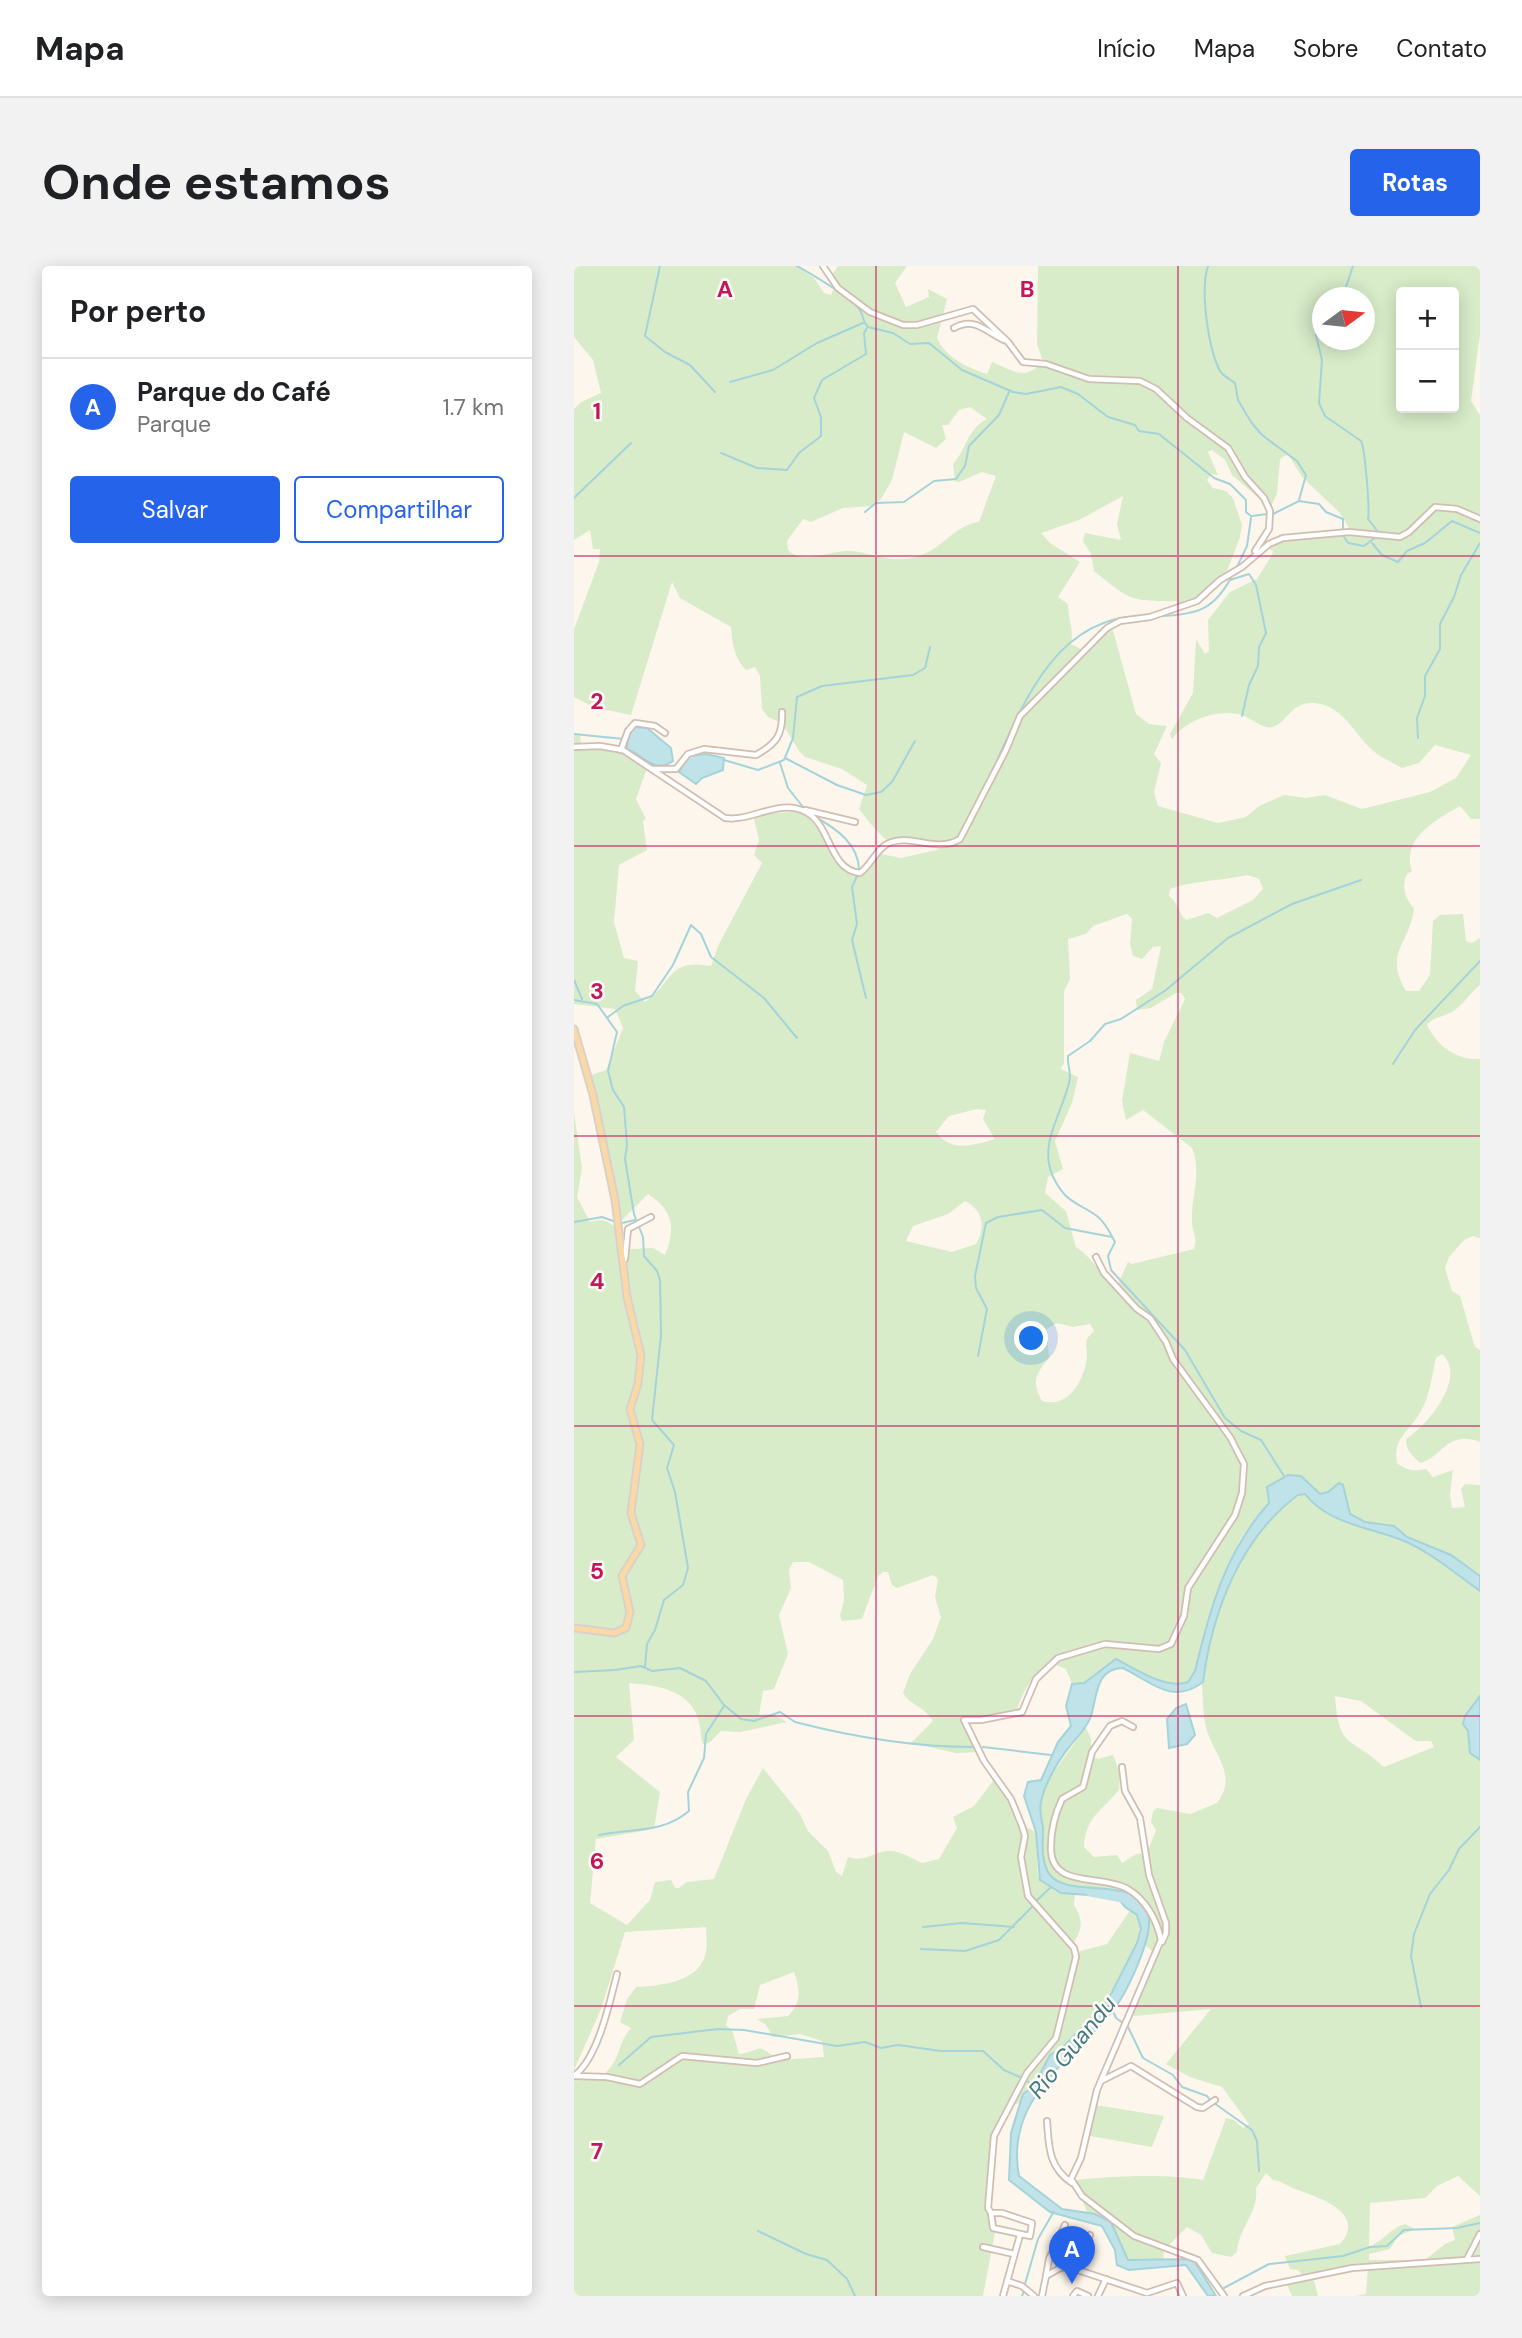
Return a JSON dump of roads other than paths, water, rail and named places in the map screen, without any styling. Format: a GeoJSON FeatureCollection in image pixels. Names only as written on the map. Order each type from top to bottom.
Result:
{"type":"FeatureCollection","features":[{"type":"Feature","properties":{"kind":"main road"},"geometry":{"type":"LineString","coordinates":[[574,1029],[593,1095],[625,1259],[627,1297],[641,1355],[638,1384],[630,1409],[640,1444],[631,1513],[641,1545],[622,1576],[630,1612],[626,1628],[614,1633],[574,1628]]}},
{"type":"Feature","properties":{"kind":"street"},"geometry":{"type":"LineString","coordinates":[[823,266],[838,288],[878,317],[913,326],[970,309],[980,314],[1027,363],[1046,365],[1089,379],[1134,381],[1151,385],[1228,448],[1270,511],[1269,529],[1252,556]]}},
{"type":"Feature","properties":{"kind":"street"},"geometry":{"type":"LineString","coordinates":[[954,328],[963,323],[976,324],[1008,342]]}},
{"type":"Feature","properties":{"kind":"street"},"geometry":{"type":"LineString","coordinates":[[797,810],[815,819],[840,861],[857,873],[863,871],[883,847],[893,842],[910,840],[941,845],[957,841],[1006,750],[1020,716],[1103,631],[1120,621],[1150,617],[1197,601],[1275,540],[1294,535],[1349,532],[1400,537],[1435,507],[1457,509],[1480,519]]}},
{"type":"Feature","properties":{"kind":"street"},"geometry":{"type":"LineString","coordinates":[[651,769],[676,769],[688,754],[704,749],[756,755],[778,738],[782,731],[782,712]]}},
{"type":"Feature","properties":{"kind":"street"},"geometry":{"type":"LineString","coordinates":[[621,750],[633,724],[647,724],[665,733]]}},
{"type":"Feature","properties":{"kind":"street"},"geometry":{"type":"LineString","coordinates":[[574,747],[621,750],[668,778],[721,817],[736,819],[772,809],[813,811],[855,822]]}},
{"type":"Feature","properties":{"kind":"street"},"geometry":{"type":"LineString","coordinates":[[625,1259],[628,1229],[651,1217]]}},
{"type":"Feature","properties":{"kind":"street"},"geometry":{"type":"LineString","coordinates":[[991,2213],[1002,2213],[1032,2224],[1030,2237],[993,2227],[987,2205],[994,2138],[1027,2073],[1056,2038],[1076,1957],[1070,1944],[1028,1896],[1021,1857],[1025,1836],[1022,1826],[1011,1799],[984,1761],[964,1720],[981,1720],[1022,1712],[1036,1679],[1058,1658],[1105,1644],[1159,1649],[1171,1644],[1184,1616],[1188,1588],[1234,1518],[1243,1490],[1244,1464],[1230,1437],[1173,1359],[1167,1342],[1150,1318],[1137,1309],[1104,1273],[1096,1257]]}},
{"type":"Feature","properties":{"kind":"street"},"geometry":{"type":"LineString","coordinates":[[1133,1727],[1122,1721],[1110,1726],[1088,1761],[1083,1787],[1061,1801],[1052,1828],[1051,1859],[1056,1868],[1068,1876],[1117,1884],[1133,1892],[1151,1913],[1161,1944]]}},
{"type":"Feature","properties":{"kind":"street"},"geometry":{"type":"LineString","coordinates":[[1072,2183],[1100,2081],[1167,1927],[1149,1875],[1140,1818],[1125,1790],[1122,1767]]}},
{"type":"Feature","properties":{"kind":"street"},"geometry":{"type":"LineString","coordinates":[[574,2076],[589,2057],[606,2014],[617,1974]]}},
{"type":"Feature","properties":{"kind":"street"},"geometry":{"type":"LineString","coordinates":[[574,2076],[607,2077],[640,2084],[682,2056],[757,2063],[788,2056]]}},
{"type":"Feature","properties":{"kind":"street"},"geometry":{"type":"LineString","coordinates":[[1100,2081],[1131,2066],[1197,2106],[1203,2108],[1215,2101]]}},
{"type":"Feature","properties":{"kind":"street"},"geometry":{"type":"LineString","coordinates":[[1047,2120],[1048,2151],[1062,2174],[1085,2199],[1111,2216],[1134,2236],[1198,2260],[1224,2296]]}},
{"type":"Feature","properties":{"kind":"street"},"geometry":{"type":"LineString","coordinates":[[1042,2296],[1049,2259],[1065,2225]]}},
{"type":"Feature","properties":{"kind":"street"},"geometry":{"type":"LineString","coordinates":[[1467,2260],[1480,2234]]}},
{"type":"Feature","properties":{"kind":"street"},"geometry":{"type":"LineString","coordinates":[[1003,2296],[1020,2235]]}},
{"type":"Feature","properties":{"kind":"street"},"geometry":{"type":"LineString","coordinates":[[1074,2268],[1090,2235]]}},
{"type":"Feature","properties":{"kind":"street"},"geometry":{"type":"LineString","coordinates":[[983,2247],[1014,2254]]}},
{"type":"Feature","properties":{"kind":"street"},"geometry":{"type":"LineString","coordinates":[[1243,2296],[1265,2286],[1352,2268],[1480,2259]]}},
{"type":"Feature","properties":{"kind":"street"},"geometry":{"type":"LineString","coordinates":[[1046,2276],[1060,2268],[1074,2268],[1131,2289],[1153,2294],[1178,2283],[1183,2296]]}},
{"type":"Feature","properties":{"kind":"street"},"geometry":{"type":"LineString","coordinates":[[1098,2296],[1106,2279]]}},
{"type":"Feature","properties":{"kind":"street"},"geometry":{"type":"LineString","coordinates":[[1007,2281],[1023,2286],[1034,2296]]}},
{"type":"Feature","properties":{"kind":"street"},"geometry":{"type":"LineString","coordinates":[[1073,2296],[1077,2291],[1088,2296]]}},
{"type":"Feature","properties":{"kind":"water"},"geometry":{"type":"Polygon","coordinates":[[[635,727],[647,728],[671,748],[673,761],[666,765],[655,765],[627,749],[629,731],[635,727]]]}},
{"type":"Feature","properties":{"kind":"water"},"geometry":{"type":"Polygon","coordinates":[[[706,754],[724,758],[723,770],[702,778],[696,784],[679,772],[689,756],[706,754]]]}},
{"type":"Feature","properties":{"kind":"water"},"geometry":{"type":"Polygon","coordinates":[[[1288,1475],[1301,1476],[1320,1494],[1328,1492],[1339,1483],[1343,1485],[1350,1514],[1365,1522],[1394,1526],[1407,1537],[1451,1555],[1480,1576],[1480,1591],[1422,1550],[1402,1540],[1337,1518],[1314,1504],[1305,1494],[1298,1495],[1260,1533],[1232,1578],[1213,1629],[1203,1682],[1192,1689],[1171,1692],[1123,1668],[1107,1673],[1099,1685],[1085,1728],[1057,1765],[1040,1805],[1047,1870],[1056,1880],[1069,1885],[1121,1891],[1135,1896],[1145,1906],[1149,1928],[1135,1971],[1117,2006],[1057,2069],[1030,2106],[1021,2127],[1017,2150],[1019,2176],[1062,2209],[1095,2214],[1111,2222],[1128,2260],[1193,2259],[1216,2296],[1208,2296],[1186,2265],[1129,2270],[1117,2265],[1115,2250],[1102,2226],[1050,2212],[1009,2180],[1011,2133],[1023,2094],[1033,2087],[1050,2055],[1062,2048],[1107,2002],[1137,1943],[1141,1929],[1137,1915],[1117,1897],[1061,1893],[1040,1880],[1036,1832],[1024,1796],[1028,1782],[1041,1780],[1058,1742],[1071,1726],[1066,1706],[1072,1684],[1084,1683],[1116,1659],[1161,1681],[1179,1684],[1188,1682],[1195,1671],[1213,1604],[1230,1561],[1269,1503],[1267,1487],[1288,1475]]]}},
{"type":"Feature","properties":{"kind":"water"},"geometry":{"type":"Polygon","coordinates":[[[1480,1696],[1480,1760],[1470,1753],[1468,1731],[1463,1724],[1465,1716],[1480,1696]]]}},
{"type":"Feature","properties":{"kind":"water"},"geometry":{"type":"Polygon","coordinates":[[[1186,1704],[1195,1735],[1187,1744],[1169,1748],[1167,1719],[1176,1708],[1186,1704]]]}},
{"type":"Feature","properties":{"kind":"waterway"},"geometry":{"type":"LineString","coordinates":[[660,266],[645,336],[665,352],[690,365],[715,392]]}},
{"type":"Feature","properties":{"kind":"waterway"},"geometry":{"type":"LineString","coordinates":[[797,266],[851,301],[861,312],[868,327],[893,333],[910,344],[929,343],[962,370],[1013,392],[1026,394],[1061,387],[1078,394],[1108,417],[1135,425],[1139,431],[1159,434],[1214,478],[1230,484],[1246,500],[1246,512],[1251,516]]}},
{"type":"Feature","properties":{"kind":"waterway"},"geometry":{"type":"LineString","coordinates":[[1208,266],[1205,303],[1215,359],[1222,374],[1235,383],[1238,400],[1251,422],[1262,435],[1297,461],[1306,475],[1299,500]]}},
{"type":"Feature","properties":{"kind":"waterway"},"geometry":{"type":"LineString","coordinates":[[1346,287],[1353,266]]}},
{"type":"Feature","properties":{"kind":"waterway"},"geometry":{"type":"LineString","coordinates":[[730,382],[773,370],[817,343],[863,323]]}},
{"type":"Feature","properties":{"kind":"waterway"},"geometry":{"type":"LineString","coordinates":[[721,453],[757,468],[787,470],[799,453],[821,436],[821,417],[814,398],[822,380],[866,354],[864,333],[867,328]]}},
{"type":"Feature","properties":{"kind":"waterway"},"geometry":{"type":"LineString","coordinates":[[1320,350],[1322,360],[1319,403],[1325,416],[1361,441],[1367,479],[1368,519],[1379,533]]}},
{"type":"Feature","properties":{"kind":"waterway"},"geometry":{"type":"LineString","coordinates":[[865,512],[876,503],[904,502],[934,481],[956,479],[965,466],[969,446],[999,415],[1009,392]]}},
{"type":"Feature","properties":{"kind":"waterway"},"geometry":{"type":"LineString","coordinates":[[574,498],[631,443]]}},
{"type":"Feature","properties":{"kind":"waterway"},"geometry":{"type":"LineString","coordinates":[[1273,514],[1299,501],[1319,504],[1326,512],[1343,519],[1343,535],[1348,543],[1364,546],[1376,537]]}},
{"type":"Feature","properties":{"kind":"waterway"},"geometry":{"type":"LineString","coordinates":[[1252,516],[1267,514]]}},
{"type":"Feature","properties":{"kind":"waterway"},"geometry":{"type":"LineString","coordinates":[[1236,569],[1247,546],[1251,518]]}},
{"type":"Feature","properties":{"kind":"waterway"},"geometry":{"type":"LineString","coordinates":[[1372,543],[1382,555],[1398,562],[1407,551],[1425,543],[1452,521],[1480,533]]}},
{"type":"Feature","properties":{"kind":"waterway"},"geometry":{"type":"LineString","coordinates":[[1418,738],[1417,718],[1425,696],[1425,676],[1440,649],[1440,624],[1454,597],[1461,575],[1480,543]]}},
{"type":"Feature","properties":{"kind":"waterway"},"geometry":{"type":"LineString","coordinates":[[1159,616],[1194,612],[1212,603],[1233,574]]}},
{"type":"Feature","properties":{"kind":"waterway"},"geometry":{"type":"LineString","coordinates":[[1230,580],[1249,574],[1256,585],[1266,633],[1259,647],[1258,666],[1249,685],[1242,716]]}},
{"type":"Feature","properties":{"kind":"waterway"},"geometry":{"type":"LineString","coordinates":[[987,782],[1025,701],[1060,652],[1082,634],[1108,621],[1139,616]]}},
{"type":"Feature","properties":{"kind":"waterway"},"geometry":{"type":"LineString","coordinates":[[724,760],[758,770],[784,760],[793,738],[797,697],[822,686],[913,675],[925,668],[930,647]]}},
{"type":"Feature","properties":{"kind":"waterway"},"geometry":{"type":"LineString","coordinates":[[574,734],[624,739]]}},
{"type":"Feature","properties":{"kind":"waterway"},"geometry":{"type":"LineString","coordinates":[[785,758],[837,785],[866,795],[881,792],[892,782],[915,741]]}},
{"type":"Feature","properties":{"kind":"waterway"},"geometry":{"type":"LineString","coordinates":[[780,763],[788,788],[803,807]]}},
{"type":"Feature","properties":{"kind":"waterway"},"geometry":{"type":"LineString","coordinates":[[817,818],[832,827],[851,845],[859,870]]}},
{"type":"Feature","properties":{"kind":"waterway"},"geometry":{"type":"LineString","coordinates":[[858,874],[852,887],[857,924],[852,940],[866,998]]}},
{"type":"Feature","properties":{"kind":"waterway"},"geometry":{"type":"LineString","coordinates":[[1284,1476],[1261,1440],[1241,1431],[1225,1418],[1185,1350],[1111,1270],[1108,1256],[1115,1242],[1112,1235],[1093,1213],[1065,1195],[1049,1166],[1048,1153],[1054,1125],[1070,1079],[1068,1056],[1090,1041],[1105,1024],[1121,1019],[1166,990],[1228,938],[1292,904],[1361,880]]}},
{"type":"Feature","properties":{"kind":"waterway"},"geometry":{"type":"LineString","coordinates":[[608,1017],[623,1006],[652,996],[673,965],[691,925],[701,934],[711,957],[764,998],[797,1038]]}},
{"type":"Feature","properties":{"kind":"waterway"},"geometry":{"type":"LineString","coordinates":[[1393,1064],[1415,1030],[1480,961]]}},
{"type":"Feature","properties":{"kind":"waterway"},"geometry":{"type":"LineString","coordinates":[[574,980],[582,999]]}},
{"type":"Feature","properties":{"kind":"waterway"},"geometry":{"type":"LineString","coordinates":[[574,1000],[597,1004],[617,1032],[608,1071],[613,1090],[624,1107],[627,1145],[625,1159],[634,1214],[643,1237],[644,1256],[657,1271],[660,1280],[661,1335],[652,1420],[674,1445],[667,1468],[675,1492],[688,1568],[683,1585],[664,1600],[655,1630],[647,1644],[645,1667]]}},
{"type":"Feature","properties":{"kind":"waterway"},"geometry":{"type":"LineString","coordinates":[[978,1356],[987,1309],[976,1288],[975,1276],[986,1223],[998,1217],[1042,1210],[1065,1228],[1112,1237]]}},
{"type":"Feature","properties":{"kind":"waterway"},"geometry":{"type":"LineString","coordinates":[[574,1222],[602,1217],[616,1222]]}},
{"type":"Feature","properties":{"kind":"waterway"},"geometry":{"type":"LineString","coordinates":[[622,1223],[635,1220]]}},
{"type":"Feature","properties":{"kind":"waterway"},"geometry":{"type":"LineString","coordinates":[[574,1672],[641,1666],[652,1671],[680,1668],[706,1681],[724,1705],[741,1719],[754,1721],[780,1712],[795,1722],[861,1737],[974,1747]]}},
{"type":"Feature","properties":{"kind":"waterway"},"geometry":{"type":"LineString","coordinates":[[599,1835],[657,1827],[689,1811],[688,1792],[704,1758],[706,1734],[724,1706]]}},
{"type":"Feature","properties":{"kind":"waterway"},"geometry":{"type":"LineString","coordinates":[[983,1747],[1051,1755]]}},
{"type":"Feature","properties":{"kind":"waterway"},"geometry":{"type":"LineString","coordinates":[[1421,2007],[1411,1956],[1414,1934],[1430,1894],[1449,1870],[1459,1849],[1480,1827]]}},
{"type":"Feature","properties":{"kind":"waterway"},"geometry":{"type":"LineString","coordinates":[[1035,1902],[1051,1887]]}},
{"type":"Feature","properties":{"kind":"waterway","name":"Rio Guandu"},"geometry":{"type":"LineString","coordinates":[[1090,1893],[1122,1899]]}},
{"type":"Feature","properties":{"kind":"waterway"},"geometry":{"type":"LineString","coordinates":[[921,1949],[965,1951],[999,1940],[1033,1906]]}},
{"type":"Feature","properties":{"kind":"waterway"},"geometry":{"type":"LineString","coordinates":[[923,1927],[962,1923],[1014,1927]]}},
{"type":"Feature","properties":{"kind":"waterway"},"geometry":{"type":"LineString","coordinates":[[1112,2009],[1116,2018],[1123,2023]]}},
{"type":"Feature","properties":{"kind":"waterway"},"geometry":{"type":"LineString","coordinates":[[1128,2027],[1143,2058],[1173,2075],[1182,2087],[1207,2096],[1210,2100]]}},
{"type":"Feature","properties":{"kind":"waterway"},"geometry":{"type":"LineString","coordinates":[[619,2065],[651,2037],[718,2029],[744,2030],[837,2046],[865,2042],[881,2048],[898,2045],[941,2051],[983,2051],[1004,2070],[1022,2078]]}},
{"type":"Feature","properties":{"kind":"waterway"},"geometry":{"type":"LineString","coordinates":[[1027,2081],[1035,2086]]}},
{"type":"Feature","properties":{"kind":"waterway"},"geometry":{"type":"LineString","coordinates":[[1214,2103],[1252,2130],[1257,2141],[1259,2171]]}},
{"type":"Feature","properties":{"kind":"waterway"},"geometry":{"type":"LineString","coordinates":[[1025,2284],[1038,2239],[1054,2211]]}},
{"type":"Feature","properties":{"kind":"waterway"},"geometry":{"type":"LineString","coordinates":[[1224,2288],[1269,2264],[1343,2256],[1370,2247],[1387,2246],[1404,2230],[1457,2228],[1480,2223]]}},
{"type":"Feature","properties":{"kind":"waterway"},"geometry":{"type":"LineString","coordinates":[[758,2231],[806,2254],[827,2260],[847,2279],[855,2296]]}},
{"type":"Feature","properties":{"kind":"waterway"},"geometry":{"type":"LineString","coordinates":[[1022,2296],[1024,2291]]}},
{"type":"Feature","properties":{"kind":"place","name":"Parque do Café"},"geometry":{"type":"Point","coordinates":[1072,2284]}}]}
